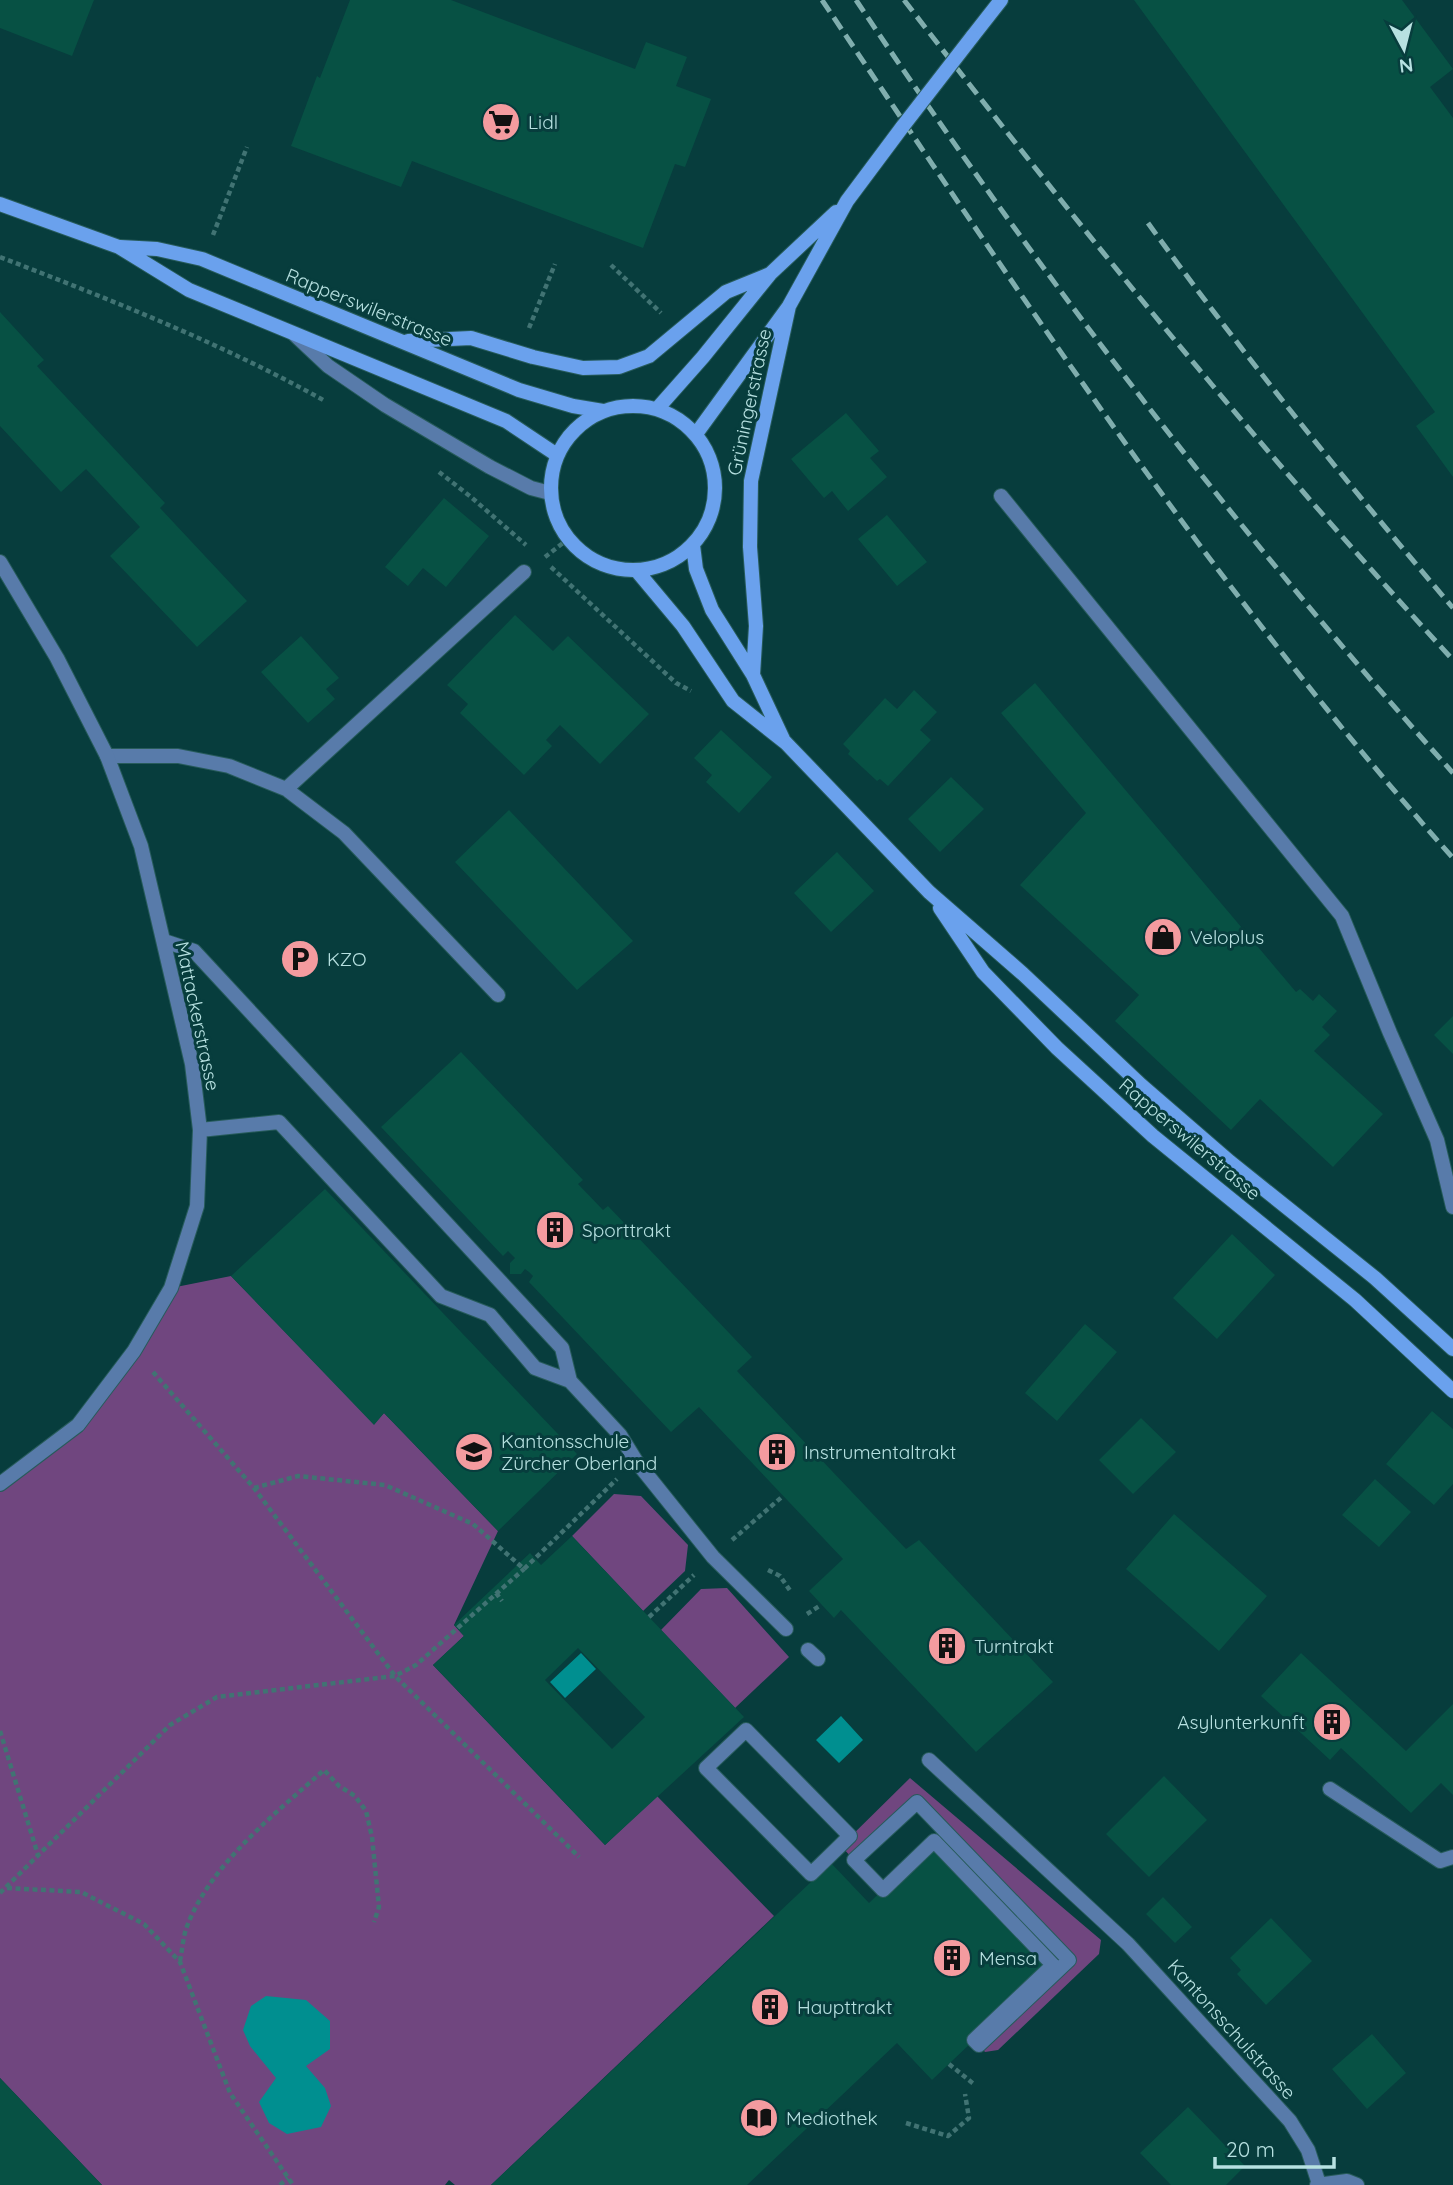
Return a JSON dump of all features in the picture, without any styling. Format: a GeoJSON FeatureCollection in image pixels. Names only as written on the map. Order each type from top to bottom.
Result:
{"type":"FeatureCollection","features":[{"type":"Feature","properties":{"kind":"main road","name":"Grüningerstrasse"},"geometry":{"type":"LineString","coordinates":[[696,434],[789,306],[847,201],[1001,0]]}},
{"type":"Feature","properties":{"kind":"main road","name":"Grüningerstrasse"},"geometry":{"type":"LineString","coordinates":[[657,409],[770,274],[847,201]]}},
{"type":"Feature","properties":{"kind":"main road","name":"Rapperswilerstrasse"},"geometry":{"type":"LineString","coordinates":[[0,204],[119,247],[189,290],[506,421],[557,455]]}},
{"type":"Feature","properties":{"kind":"main road","name":"Rapperswilerstrasse"},"geometry":{"type":"LineString","coordinates":[[119,247],[157,249],[202,259],[519,390],[603,411]]}},
{"type":"Feature","properties":{"kind":"main road","name":"Grüningerstrasse"},"geometry":{"type":"LineString","coordinates":[[402,341],[471,338],[533,357],[583,368],[619,367],[649,356],[726,292],[770,274]]}},
{"type":"Feature","properties":{"kind":"main road","name":"Grüningerstrasse"},"geometry":{"type":"LineString","coordinates":[[753,675],[756,626],[750,547],[751,481],[789,306]]}},
{"type":"Feature","properties":{"kind":"main road"},"geometry":{"type":"LineString","coordinates":[[639,405],[657,409],[678,419],[696,434],[709,455],[715,478],[714,503],[706,526],[692,545],[676,558],[658,567],[618,569],[599,563],[582,553],[568,539],[559,525],[550,493],[552,474],[557,455],[575,429],[603,411],[620,406],[639,405]]}},
{"type":"Feature","properties":{"kind":"main road","name":"Rapperswilerstrasse"},"geometry":{"type":"LineString","coordinates":[[692,545],[696,569],[712,610],[753,675],[786,743]]}},
{"type":"Feature","properties":{"kind":"main road","name":"Rapperswilerstrasse"},"geometry":{"type":"LineString","coordinates":[[637,570],[683,626],[733,701],[786,743],[929,892],[1023,974],[1141,1085],[1230,1162],[1375,1278],[1453,1349]]}},
{"type":"Feature","properties":{"kind":"main road","name":"Rapperswilerstrasse"},"geometry":{"type":"LineString","coordinates":[[929,892],[983,972],[1057,1048],[1153,1136],[1355,1300],[1453,1391]]}},
{"type":"Feature","properties":{"kind":"street"},"geometry":{"type":"LineString","coordinates":[[292,332],[328,366],[384,405],[490,467],[531,488],[550,493]]}},
{"type":"Feature","properties":{"kind":"street"},"geometry":{"type":"LineString","coordinates":[[1001,496],[1342,916],[1437,1140],[1453,1206]]}},
{"type":"Feature","properties":{"kind":"street","name":"Mattackerstrasse"},"geometry":{"type":"LineString","coordinates":[[0,562],[57,658],[107,756],[141,846],[192,1064],[200,1130],[197,1206],[172,1288],[134,1350],[78,1425],[0,1484]]}},
{"type":"Feature","properties":{"kind":"street"},"geometry":{"type":"LineString","coordinates":[[286,789],[524,572]]}},
{"type":"Feature","properties":{"kind":"street"},"geometry":{"type":"LineString","coordinates":[[107,756],[178,756],[229,766],[286,789],[344,833],[498,995]]}},
{"type":"Feature","properties":{"kind":"street"},"geometry":{"type":"LineString","coordinates":[[164,941],[194,951],[562,1348],[570,1381]]}},
{"type":"Feature","properties":{"kind":"street"},"geometry":{"type":"LineString","coordinates":[[200,1130],[279,1122],[442,1296],[490,1315],[535,1368],[570,1381],[620,1435],[636,1461],[713,1557],[786,1629]]}},
{"type":"Feature","properties":{"kind":"street"},"geometry":{"type":"LineString","coordinates":[[746,1730],[850,1836],[811,1874],[706,1768],[746,1730]]}},
{"type":"Feature","properties":{"kind":"street","name":"Kantonsschulstrasse"},"geometry":{"type":"LineString","coordinates":[[929,1760],[1128,1944],[1290,2122],[1308,2150],[1318,2185],[1347,2181],[1357,2185]]}},
{"type":"Feature","properties":{"kind":"street"},"geometry":{"type":"LineString","coordinates":[[1329,1789],[1440,1861],[1453,1857]]}},
{"type":"Feature","properties":{"kind":"street"},"geometry":{"type":"LineString","coordinates":[[917,1802],[1069,1960],[979,2045],[974,2040],[1053,1965],[934,1841],[883,1890],[854,1860],[917,1802]]}},
{"type":"Feature","properties":{"kind":"path"},"geometry":{"type":"LineString","coordinates":[[202,259],[247,147]]}},
{"type":"Feature","properties":{"kind":"path"},"geometry":{"type":"LineString","coordinates":[[0,257],[194,334],[271,371],[335,407]]}},
{"type":"Feature","properties":{"kind":"path"},"geometry":{"type":"LineString","coordinates":[[529,329],[555,264]]}},
{"type":"Feature","properties":{"kind":"path"},"geometry":{"type":"LineString","coordinates":[[611,265],[663,316]]}},
{"type":"Feature","properties":{"kind":"path"},"geometry":{"type":"LineString","coordinates":[[428,464],[471,496],[532,550]]}},
{"type":"Feature","properties":{"kind":"path"},"geometry":{"type":"LineString","coordinates":[[568,539],[542,559],[676,683],[708,699],[733,701]]}},
{"type":"Feature","properties":{"kind":"path"},"geometry":{"type":"LineString","coordinates":[[134,1350],[254,1488],[395,1676],[579,1857]]}},
{"type":"Feature","properties":{"kind":"path"},"geometry":{"type":"LineString","coordinates":[[0,1893],[170,1725],[217,1697],[395,1676],[416,1665],[524,1569],[636,1461]]}},
{"type":"Feature","properties":{"kind":"path"},"geometry":{"type":"LineString","coordinates":[[254,1488],[298,1476],[385,1485],[474,1524],[524,1569]]}},
{"type":"Feature","properties":{"kind":"path"},"geometry":{"type":"LineString","coordinates":[[739,1534],[783,1496]]}},
{"type":"Feature","properties":{"kind":"path"},"geometry":{"type":"LineString","coordinates":[[649,1617],[713,1557]]}},
{"type":"Feature","properties":{"kind":"path"},"geometry":{"type":"LineString","coordinates":[[496,1593],[502,1601]]}},
{"type":"Feature","properties":{"kind":"path"},"geometry":{"type":"LineString","coordinates":[[807,1615],[821,1605]]}},
{"type":"Feature","properties":{"kind":"path"},"geometry":{"type":"LineString","coordinates":[[0,1731],[38,1855]]}},
{"type":"Feature","properties":{"kind":"path"},"geometry":{"type":"LineString","coordinates":[[180,1962],[186,1929],[208,1887],[252,1835],[324,1770],[339,1786],[355,1796],[366,1811],[372,1837],[379,1907],[374,1922]]}},
{"type":"Feature","properties":{"kind":"path"},"geometry":{"type":"LineString","coordinates":[[6,1888],[80,1892],[144,1924],[180,1962],[230,2093],[293,2185]]}},
{"type":"Feature","properties":{"kind":"path"},"geometry":{"type":"LineString","coordinates":[[949,2064],[975,2085]]}},
{"type":"Feature","properties":{"kind":"path"},"geometry":{"type":"LineString","coordinates":[[906,2123],[948,2136],[969,2118],[965,2094]]}},
{"type":"Feature","properties":{"kind":"path"},"geometry":{"type":"LineString","coordinates":[[280,2185],[288,2178]]}},
{"type":"Feature","properties":{"kind":"shaded area"},"geometry":{"type":"Polygon","coordinates":[[[231,1276],[374,1424],[384,1413],[498,1531],[454,1625],[464,1636],[433,1665],[605,1845],[657,1796],[774,1916],[491,2185],[455,2185],[449,2180],[445,2185],[102,2185],[0,2078],[0,1484],[78,1425],[171,1288],[231,1276]]]}},
{"type":"Feature","properties":{"kind":"shaded area"},"geometry":{"type":"Polygon","coordinates":[[[614,1494],[641,1496],[688,1545],[685,1571],[643,1611],[572,1536],[614,1494]]]}},
{"type":"Feature","properties":{"kind":"shaded area"},"geometry":{"type":"Polygon","coordinates":[[[727,1588],[789,1657],[735,1708],[661,1630],[701,1589],[727,1588]]]}},
{"type":"Feature","properties":{"kind":"shaded area"},"geometry":{"type":"Polygon","coordinates":[[[910,1778],[1101,1940],[1099,1954],[998,2050],[985,2052],[979,2045],[1068,1960],[918,1802],[854,1860],[841,1846],[910,1778]]]}},
{"type":"Feature","properties":{"kind":"water"},"geometry":{"type":"Polygon","coordinates":[[[581,1653],[596,1669],[565,1698],[550,1682],[581,1653]]]}},
{"type":"Feature","properties":{"kind":"water"},"geometry":{"type":"Polygon","coordinates":[[[841,1716],[863,1740],[839,1763],[816,1740],[841,1716]]]}},
{"type":"Feature","properties":{"kind":"water"},"geometry":{"type":"Polygon","coordinates":[[[266,1996],[306,2000],[330,2021],[330,2049],[306,2066],[325,2088],[331,2106],[321,2127],[287,2134],[269,2123],[259,2102],[276,2078],[250,2046],[243,2030],[251,2006],[266,1996]]]}},
{"type":"Feature","properties":{"kind":"building"},"geometry":{"type":"Polygon","coordinates":[[[0,0],[94,0],[72,56],[0,28],[0,0]]]}},
{"type":"Feature","properties":{"kind":"building","name":"Lidl"},"geometry":{"type":"Polygon","coordinates":[[[350,0],[451,0],[635,69],[646,42],[687,57],[676,86],[711,99],[685,167],[675,164],[643,248],[412,161],[401,187],[291,146],[317,76],[320,78],[350,0]]]}},
{"type":"Feature","properties":{"kind":"building"},"geometry":{"type":"Polygon","coordinates":[[[1134,0],[1402,0],[1453,69],[1430,87],[1453,118],[1453,477],[1416,426],[1435,412],[1134,0]]]}},
{"type":"Feature","properties":{"kind":"building"},"geometry":{"type":"Polygon","coordinates":[[[0,312],[44,360],[37,366],[165,503],[160,508],[247,601],[197,647],[110,556],[140,527],[86,469],[61,492],[0,426],[0,312]]]}},
{"type":"Feature","properties":{"kind":"building"},"geometry":{"type":"Polygon","coordinates":[[[846,413],[879,451],[870,458],[887,477],[848,511],[832,491],[824,498],[791,459],[846,413]]]}},
{"type":"Feature","properties":{"kind":"building"},"geometry":{"type":"Polygon","coordinates":[[[444,498],[489,536],[446,587],[423,568],[408,586],[385,567],[444,498]]]}},
{"type":"Feature","properties":{"kind":"building"},"geometry":{"type":"Polygon","coordinates":[[[887,515],[927,562],[897,586],[858,539],[887,515]]]}},
{"type":"Feature","properties":{"kind":"building"},"geometry":{"type":"Polygon","coordinates":[[[515,615],[553,651],[568,636],[649,714],[600,764],[560,725],[546,740],[552,746],[524,775],[460,713],[468,704],[447,685],[515,615]]]}},
{"type":"Feature","properties":{"kind":"building"},"geometry":{"type":"Polygon","coordinates":[[[301,636],[339,678],[326,689],[335,699],[308,723],[261,672],[301,636]]]}},
{"type":"Feature","properties":{"kind":"building","name":"Veloplus"},"geometry":{"type":"Polygon","coordinates":[[[1035,683],[1296,992],[1300,989],[1313,1001],[1319,994],[1337,1011],[1322,1027],[1330,1035],[1314,1051],[1383,1114],[1333,1167],[1260,1099],[1231,1130],[1115,1021],[1139,995],[1020,885],[1086,813],[1001,713],[1035,683]]]}},
{"type":"Feature","properties":{"kind":"building"},"geometry":{"type":"Polygon","coordinates":[[[914,690],[937,712],[920,730],[931,740],[888,786],[880,779],[877,781],[848,754],[850,751],[843,744],[885,698],[897,709],[914,690]]]}},
{"type":"Feature","properties":{"kind":"building"},"geometry":{"type":"Polygon","coordinates":[[[721,730],[772,777],[739,813],[706,782],[712,775],[694,758],[721,730]]]}},
{"type":"Feature","properties":{"kind":"building"},"geometry":{"type":"Polygon","coordinates":[[[951,777],[984,809],[940,852],[908,819],[951,777]]]}},
{"type":"Feature","properties":{"kind":"building"},"geometry":{"type":"Polygon","coordinates":[[[509,810],[633,941],[577,990],[455,862],[509,810]]]}},
{"type":"Feature","properties":{"kind":"building"},"geometry":{"type":"Polygon","coordinates":[[[837,852],[874,891],[831,932],[794,893],[837,852]]]}},
{"type":"Feature","properties":{"kind":"building"},"geometry":{"type":"Polygon","coordinates":[[[1453,1016],[1453,1054],[1434,1035],[1453,1016]]]}},
{"type":"Feature","properties":{"kind":"building"},"geometry":{"type":"Polygon","coordinates":[[[461,1052],[583,1180],[578,1184],[603,1210],[608,1206],[752,1357],[737,1371],[906,1549],[919,1540],[1053,1682],[976,1752],[841,1610],[834,1618],[809,1591],[843,1559],[699,1407],[671,1432],[529,1282],[533,1276],[529,1272],[525,1269],[521,1274],[510,1274],[510,1263],[515,1258],[508,1251],[503,1256],[381,1127],[461,1052]]]}},
{"type":"Feature","properties":{"kind":"building"},"geometry":{"type":"Polygon","coordinates":[[[325,1189],[577,1454],[498,1531],[384,1413],[374,1425],[231,1276],[325,1189]]]}},
{"type":"Feature","properties":{"kind":"building"},"geometry":{"type":"Polygon","coordinates":[[[1232,1234],[1275,1275],[1217,1339],[1173,1298],[1232,1234]]]}},
{"type":"Feature","properties":{"kind":"building"},"geometry":{"type":"Polygon","coordinates":[[[1085,1324],[1117,1352],[1057,1421],[1025,1393],[1085,1324]]]}},
{"type":"Feature","properties":{"kind":"building"},"geometry":{"type":"Polygon","coordinates":[[[1432,1411],[1453,1429],[1453,1484],[1434,1505],[1386,1464],[1432,1411]]]}},
{"type":"Feature","properties":{"kind":"building"},"geometry":{"type":"Polygon","coordinates":[[[1141,1418],[1176,1452],[1133,1494],[1099,1460],[1141,1418]]]}},
{"type":"Feature","properties":{"kind":"building"},"geometry":{"type":"Polygon","coordinates":[[[1375,1479],[1411,1512],[1379,1547],[1342,1515],[1375,1479]]]}},
{"type":"Feature","properties":{"kind":"building"},"geometry":{"type":"Polygon","coordinates":[[[1174,1514],[1267,1596],[1219,1651],[1126,1569],[1174,1514]]]}},
{"type":"Feature","properties":{"kind":"building"},"geometry":{"type":"Polygon","coordinates":[[[572,1536],[744,1717],[605,1845],[433,1665],[464,1636],[454,1625],[530,1553],[541,1565],[572,1536]],[[578,1648],[545,1680],[612,1749],[645,1717],[578,1648]]]}},
{"type":"Feature","properties":{"kind":"building","name":"Asylunterkunft"},"geometry":{"type":"Polygon","coordinates":[[[1301,1653],[1406,1751],[1453,1704],[1453,1795],[1441,1783],[1411,1813],[1341,1748],[1330,1760],[1261,1696],[1301,1653]]]}},
{"type":"Feature","properties":{"kind":"building"},"geometry":{"type":"Polygon","coordinates":[[[1164,1776],[1207,1820],[1149,1877],[1106,1834],[1164,1776]]]}},
{"type":"Feature","properties":{"kind":"building","name":"Haupttrakt"},"geometry":{"type":"Polygon","coordinates":[[[934,1841],[1053,1965],[932,2080],[897,2043],[747,2185],[491,2185],[831,1863],[869,1903],[934,1841]]]}},
{"type":"Feature","properties":{"kind":"building"},"geometry":{"type":"Polygon","coordinates":[[[1163,1897],[1192,1927],[1175,1943],[1146,1914],[1163,1897]]]}},
{"type":"Feature","properties":{"kind":"building"},"geometry":{"type":"Polygon","coordinates":[[[1271,1918],[1312,1961],[1266,2005],[1237,1974],[1241,1970],[1230,1958],[1271,1918]]]}},
{"type":"Feature","properties":{"kind":"building"},"geometry":{"type":"Polygon","coordinates":[[[1372,2034],[1406,2073],[1367,2109],[1332,2069],[1372,2034]]]}},
{"type":"Feature","properties":{"kind":"building"},"geometry":{"type":"Polygon","coordinates":[[[0,2078],[102,2185],[0,2185],[0,2078]]]}},
{"type":"Feature","properties":{"kind":"building"},"geometry":{"type":"Polygon","coordinates":[[[1188,2107],[1245,2166],[1226,2185],[1171,2185],[1140,2153],[1188,2107]]]}},
{"type":"Feature","properties":{"kind":"railway"},"geometry":{"type":"LineString","coordinates":[[822,0],[1046,331],[1201,547],[1366,757],[1453,858]]}},
{"type":"Feature","properties":{"kind":"railway"},"geometry":{"type":"LineString","coordinates":[[856,0],[995,201],[1141,397],[1293,588],[1453,773]]}},
{"type":"Feature","properties":{"kind":"railway"},"geometry":{"type":"LineString","coordinates":[[904,0],[1171,336],[1310,500],[1453,660]]}},
{"type":"Feature","properties":{"kind":"railway"},"geometry":{"type":"LineString","coordinates":[[1148,223],[1297,419],[1453,608]]}},
{"type":"Feature","properties":{"kind":"place","name":"Lidl"},"geometry":{"type":"Point","coordinates":[501,122]}},
{"type":"Feature","properties":{"kind":"place","name":"Veloplus"},"geometry":{"type":"Point","coordinates":[1163,937]}},
{"type":"Feature","properties":{"kind":"place","name":"KZO"},"geometry":{"type":"Point","coordinates":[300,959]}},
{"type":"Feature","properties":{"kind":"place","name":"Sporttrakt"},"geometry":{"type":"Point","coordinates":[555,1230]}},
{"type":"Feature","properties":{"kind":"place","name":"Kantonsschule Zürcher Oberland"},"geometry":{"type":"Point","coordinates":[474,1452]}},
{"type":"Feature","properties":{"kind":"place","name":"Instrumentaltrakt"},"geometry":{"type":"Point","coordinates":[777,1452]}},
{"type":"Feature","properties":{"kind":"place","name":"Turntrakt"},"geometry":{"type":"Point","coordinates":[947,1646]}},
{"type":"Feature","properties":{"kind":"place","name":"Asylunterkunft"},"geometry":{"type":"Point","coordinates":[1332,1722]}},
{"type":"Feature","properties":{"kind":"place","name":"Mensa"},"geometry":{"type":"Point","coordinates":[952,1958]}},
{"type":"Feature","properties":{"kind":"place","name":"Haupttrakt"},"geometry":{"type":"Point","coordinates":[770,2007]}},
{"type":"Feature","properties":{"kind":"place","name":"Mediothek"},"geometry":{"type":"Point","coordinates":[759,2118]}}]}
